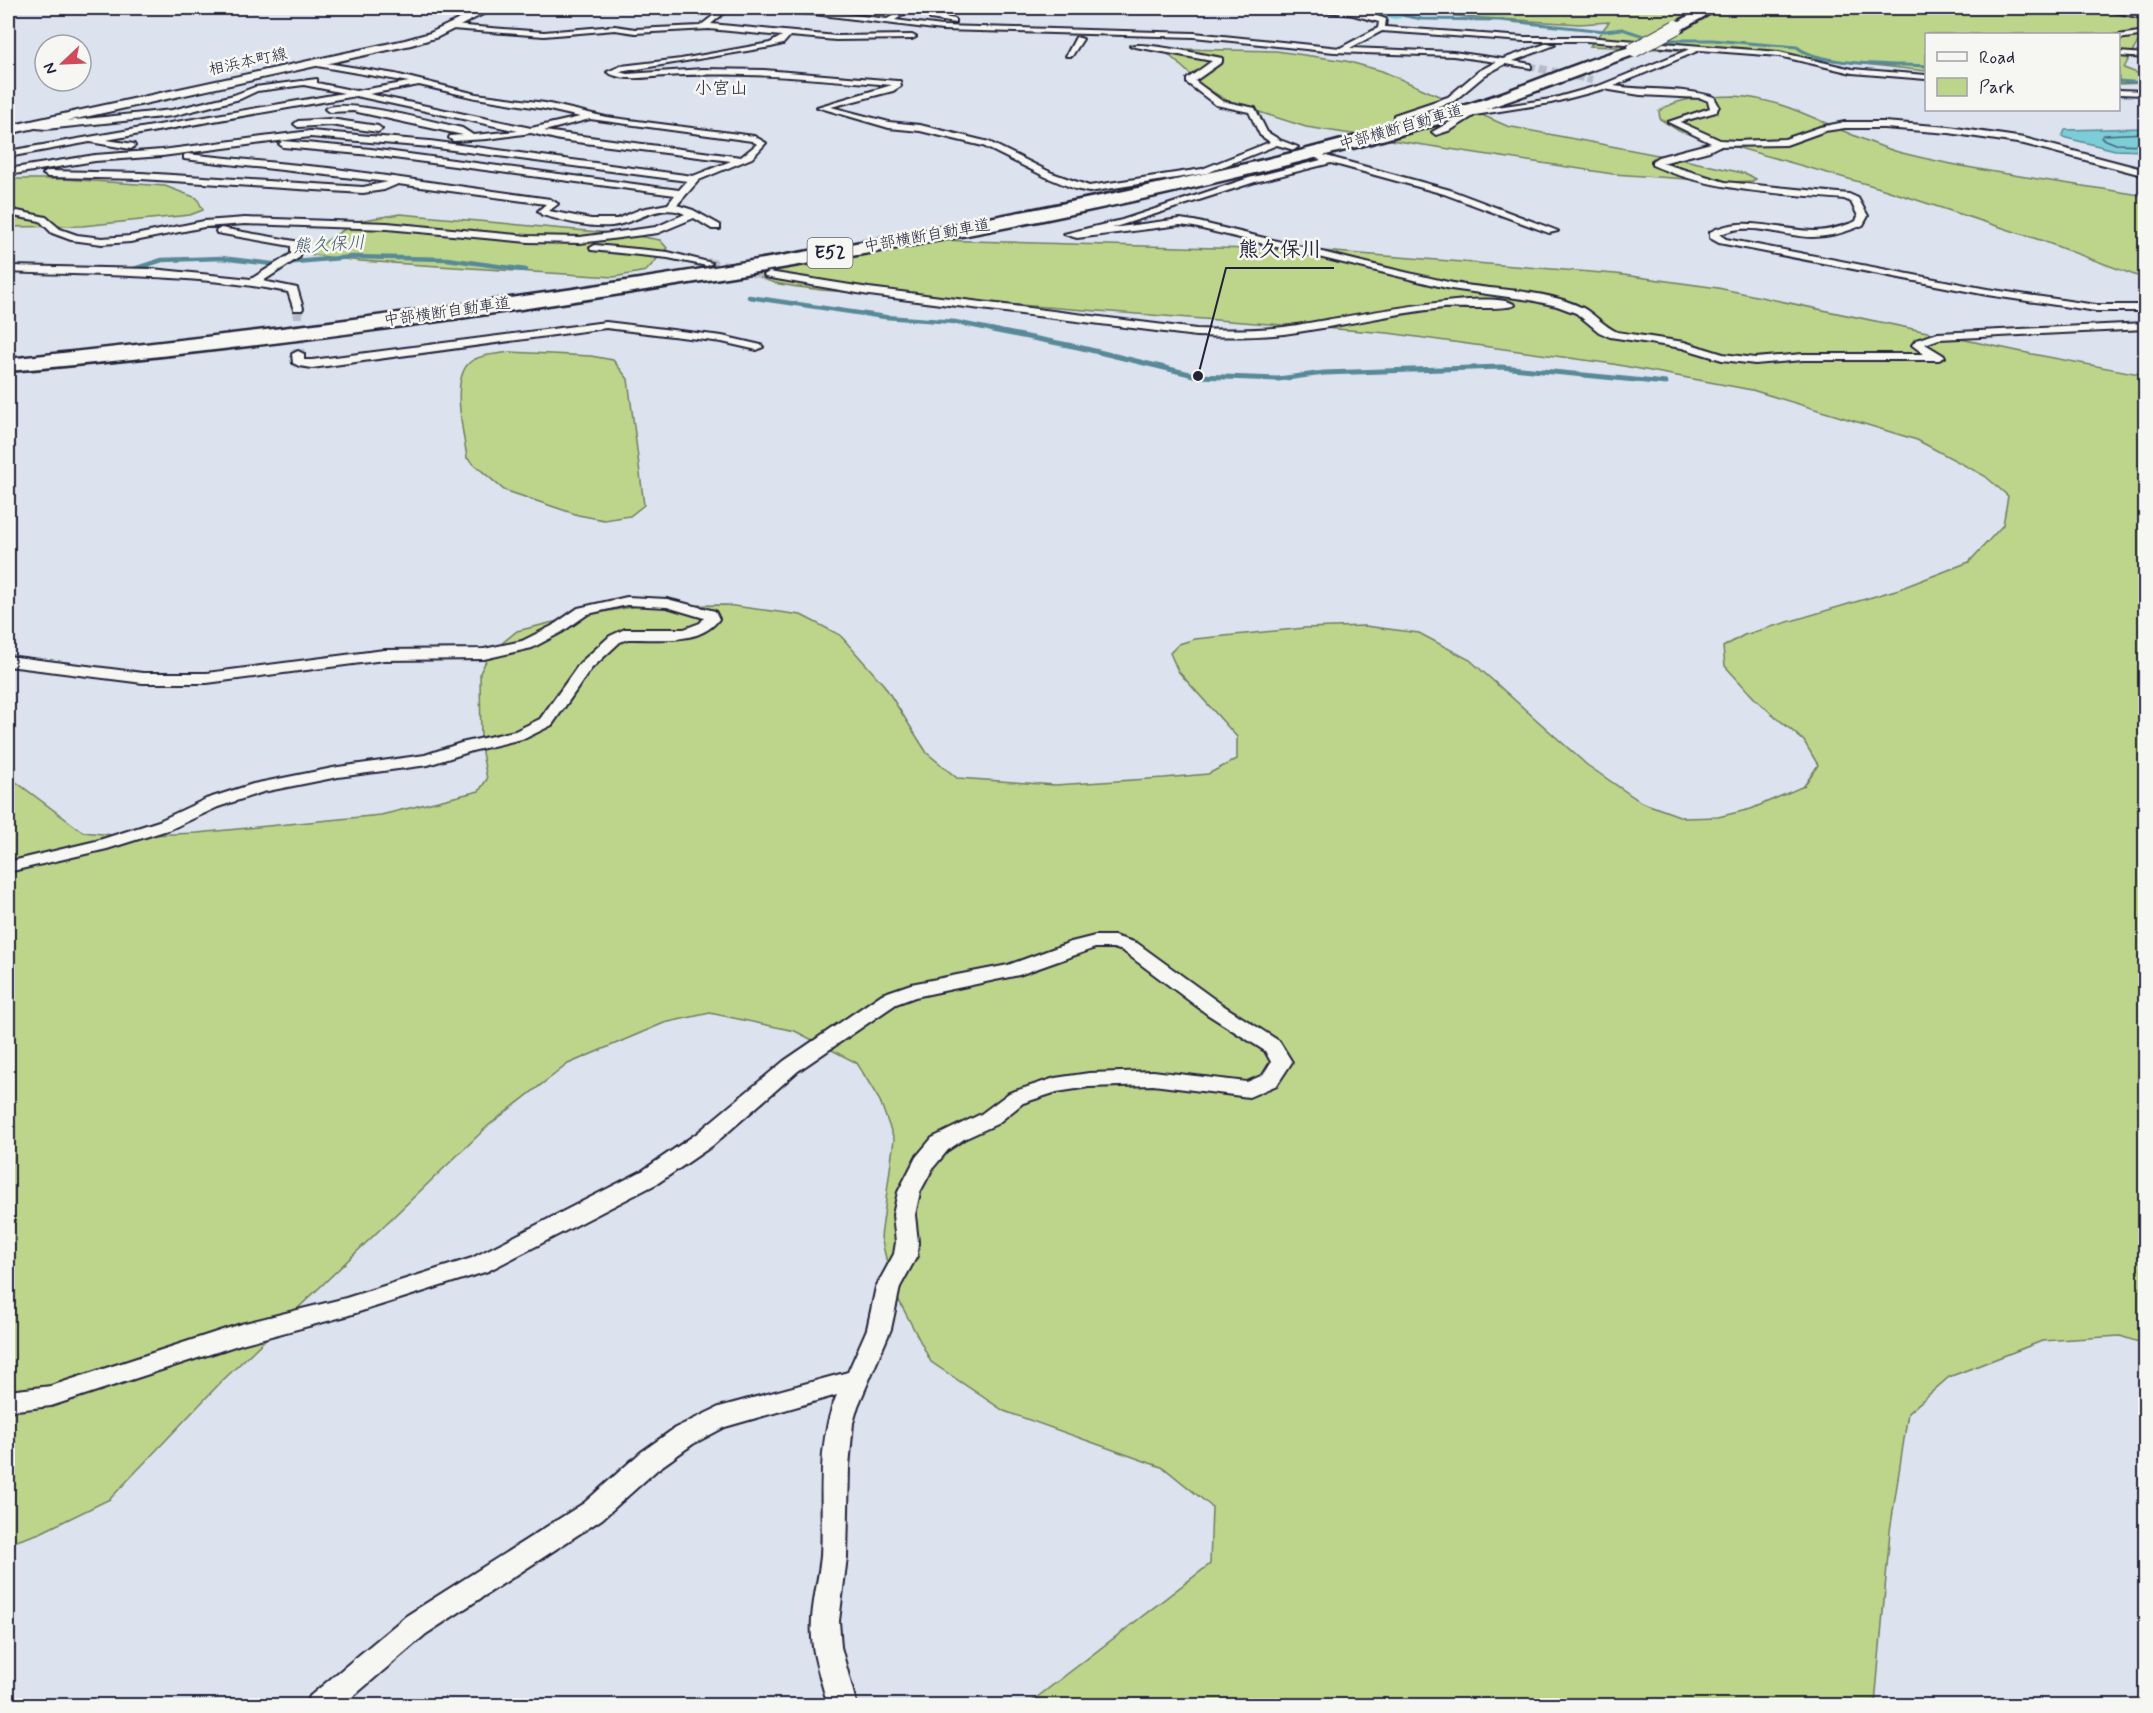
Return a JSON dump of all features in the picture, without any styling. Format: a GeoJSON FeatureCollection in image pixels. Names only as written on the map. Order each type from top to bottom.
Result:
{"type":"FeatureCollection","features":[{"type":"Feature","properties":{"kind":"highway","name":"中部横断自動車道"},"geometry":{"type":"LineString","coordinates":[[8,365],[363,323],[590,292],[748,268],[1097,204],[1307,154],[1440,118],[1541,85],[1634,50],[1712,8]]}},
{"type":"Feature","properties":{"kind":"main road","name":"相浜本町線"},"geometry":{"type":"LineString","coordinates":[[8,130],[320,64],[414,41],[452,27],[490,8]]}},
{"type":"Feature","properties":{"kind":"street"},"geometry":{"type":"LineString","coordinates":[[706,28],[704,26],[728,8]]}},
{"type":"Feature","properties":{"kind":"street"},"geometry":{"type":"LineString","coordinates":[[734,8],[828,14],[942,28],[1078,36],[1194,35],[1342,50],[1453,54],[1527,66]]}},
{"type":"Feature","properties":{"kind":"street"},"geometry":{"type":"LineString","coordinates":[[828,14],[839,8]]}},
{"type":"Feature","properties":{"kind":"street"},"geometry":{"type":"LineString","coordinates":[[889,21],[912,8]]}},
{"type":"Feature","properties":{"kind":"street"},"geometry":{"type":"LineString","coordinates":[[942,28],[954,22],[934,18],[944,8]]}},
{"type":"Feature","properties":{"kind":"street"},"geometry":{"type":"LineString","coordinates":[[1301,8],[1343,11],[1372,17],[1383,21],[1382,29]]}},
{"type":"Feature","properties":{"kind":"street"},"geometry":{"type":"LineString","coordinates":[[2102,8],[2145,17]]}},
{"type":"Feature","properties":{"kind":"street"},"geometry":{"type":"LineString","coordinates":[[452,27],[544,34],[615,28],[635,31],[706,28],[836,38],[912,37]]}},
{"type":"Feature","properties":{"kind":"street"},"geometry":{"type":"LineString","coordinates":[[1342,50],[1350,48],[1382,29],[1504,38],[1586,39],[1789,55],[1852,71],[1925,77]]}},
{"type":"Feature","properties":{"kind":"street"},"geometry":{"type":"LineString","coordinates":[[2120,37],[2145,33]]}},
{"type":"Feature","properties":{"kind":"street"},"geometry":{"type":"LineString","coordinates":[[788,34],[777,43],[681,61],[621,68],[611,72],[627,76],[703,71],[764,72],[897,83],[897,86],[890,89],[821,106],[889,125],[920,128],[986,144],[1069,183],[1089,189],[1204,171],[1277,142]]}},
{"type":"Feature","properties":{"kind":"street"},"geometry":{"type":"LineString","coordinates":[[1078,36],[1095,42]]}},
{"type":"Feature","properties":{"kind":"street"},"geometry":{"type":"LineString","coordinates":[[1069,54],[1078,36]]}},
{"type":"Feature","properties":{"kind":"street"},"geometry":{"type":"LineString","coordinates":[[1504,38],[1532,51]]}},
{"type":"Feature","properties":{"kind":"street"},"geometry":{"type":"LineString","coordinates":[[1397,117],[1451,99],[1482,73],[1504,61],[1556,43],[1556,39]]}},
{"type":"Feature","properties":{"kind":"street"},"geometry":{"type":"LineString","coordinates":[[1126,45],[1154,47],[1178,54],[1219,60],[1190,81],[1219,103],[1252,110],[1263,134],[1277,142],[1294,147]]}},
{"type":"Feature","properties":{"kind":"street"},"geometry":{"type":"LineString","coordinates":[[1436,132],[1448,128],[1473,113],[1551,101],[1607,85],[1643,73],[1697,49]]}},
{"type":"Feature","properties":{"kind":"street"},"geometry":{"type":"LineString","coordinates":[[1342,50],[1370,58],[1411,62]]}},
{"type":"Feature","properties":{"kind":"street"},"geometry":{"type":"LineString","coordinates":[[2120,54],[2145,56]]}},
{"type":"Feature","properties":{"kind":"street"},"geometry":{"type":"LineString","coordinates":[[320,64],[375,72],[476,96],[545,106],[589,116],[754,139],[762,143],[756,151],[743,160],[695,179],[671,206]]}},
{"type":"Feature","properties":{"kind":"street"},"geometry":{"type":"LineString","coordinates":[[344,78],[375,72]]}},
{"type":"Feature","properties":{"kind":"street"},"geometry":{"type":"LineString","coordinates":[[29,126],[162,115],[237,97],[255,88],[334,79]]}},
{"type":"Feature","properties":{"kind":"street"},"geometry":{"type":"LineString","coordinates":[[1592,80],[1640,93],[1702,96],[1712,99],[1715,106],[1713,110],[1672,122],[1718,143],[1773,144],[1832,126],[1884,125],[1949,130],[2024,141],[2145,173]]}},
{"type":"Feature","properties":{"kind":"street"},"geometry":{"type":"LineString","coordinates":[[303,82],[533,132],[743,160]]}},
{"type":"Feature","properties":{"kind":"street"},"geometry":{"type":"LineString","coordinates":[[8,154],[418,82]]}},
{"type":"Feature","properties":{"kind":"street"},"geometry":{"type":"LineString","coordinates":[[2120,92],[2145,93]]}},
{"type":"Feature","properties":{"kind":"street"},"geometry":{"type":"LineString","coordinates":[[431,110],[476,96]]}},
{"type":"Feature","properties":{"kind":"street"},"geometry":{"type":"LineString","coordinates":[[236,115],[240,104],[237,97]]}},
{"type":"Feature","properties":{"kind":"street"},"geometry":{"type":"LineString","coordinates":[[322,111],[353,108],[462,131],[473,138]]}},
{"type":"Feature","properties":{"kind":"street"},"geometry":{"type":"LineString","coordinates":[[312,112],[290,122],[330,122],[420,137],[473,138],[533,132],[589,116]]}},
{"type":"Feature","properties":{"kind":"street"},"geometry":{"type":"LineString","coordinates":[[91,140],[115,145],[144,146],[197,141],[273,128]]}},
{"type":"Feature","properties":{"kind":"street"},"geometry":{"type":"LineString","coordinates":[[20,172],[95,158],[162,153],[310,134],[430,144],[695,179]]}},
{"type":"Feature","properties":{"kind":"street"},"geometry":{"type":"LineString","coordinates":[[253,141],[371,152],[683,193]]}},
{"type":"Feature","properties":{"kind":"street"},"geometry":{"type":"LineString","coordinates":[[493,194],[596,142]]}},
{"type":"Feature","properties":{"kind":"street"},"geometry":{"type":"LineString","coordinates":[[1718,143],[1706,149],[1655,162],[1671,170],[1724,185],[1846,196],[1855,200],[1863,216],[1860,223],[1848,228],[1816,234],[1746,226],[1729,227],[1714,234],[1723,241],[1987,292],[2096,308],[2145,308]]}},
{"type":"Feature","properties":{"kind":"street"},"geometry":{"type":"LineString","coordinates":[[329,171],[371,152]]}},
{"type":"Feature","properties":{"kind":"street"},"geometry":{"type":"LineString","coordinates":[[162,153],[329,171],[550,202],[553,204],[543,211],[545,213],[601,223],[620,221],[641,212],[671,206],[694,212],[716,227]]}},
{"type":"Feature","properties":{"kind":"street"},"geometry":{"type":"LineString","coordinates":[[1553,231],[1447,192],[1324,159],[1124,222],[1069,234],[1077,236],[1180,222],[1194,224],[1451,286],[1530,297],[1560,304],[1581,311],[1603,330]]}},
{"type":"Feature","properties":{"kind":"street"},"geometry":{"type":"LineString","coordinates":[[215,182],[253,164]]}},
{"type":"Feature","properties":{"kind":"street"},"geometry":{"type":"LineString","coordinates":[[8,172],[141,176],[363,190],[381,188],[398,181]]}},
{"type":"Feature","properties":{"kind":"street"},"geometry":{"type":"LineString","coordinates":[[8,212],[43,219],[56,231],[88,240],[130,239],[194,226],[264,220],[387,226],[528,239],[580,240],[658,230],[687,216],[696,215]]}},
{"type":"Feature","properties":{"kind":"street"},"geometry":{"type":"LineString","coordinates":[[194,226],[203,230],[245,234],[296,244],[296,255],[291,261],[253,282]]}},
{"type":"Feature","properties":{"kind":"street"},"geometry":{"type":"LineString","coordinates":[[528,239],[567,246],[634,250],[707,263]]}},
{"type":"Feature","properties":{"kind":"street"},"geometry":{"type":"LineString","coordinates":[[8,269],[152,272],[253,282],[293,290],[298,308]]}},
{"type":"Feature","properties":{"kind":"street"},"geometry":{"type":"LineString","coordinates":[[769,275],[861,291],[1039,312],[1168,332],[1207,334],[1286,330],[1432,305],[1465,302],[1545,309],[1630,338],[1684,345],[1722,357],[1755,361],[1803,357],[1939,357],[1924,350],[1918,345],[1920,342],[1938,336],[2145,326]]}},
{"type":"Feature","properties":{"kind":"street"},"geometry":{"type":"LineString","coordinates":[[298,354],[299,363],[312,364],[606,325],[712,337],[757,347]]}},
{"type":"Feature","properties":{"kind":"street"},"geometry":{"type":"LineString","coordinates":[[8,661],[143,678],[207,678],[384,655],[463,655],[495,652],[527,645],[542,638],[583,611],[627,601],[667,603],[710,614],[712,619],[707,627],[695,632],[625,633],[615,639],[585,666],[546,722],[520,735],[467,747],[428,760],[338,772],[260,788],[212,803],[165,825],[101,845],[8,867]]}},
{"type":"Feature","properties":{"kind":"street"},"geometry":{"type":"LineString","coordinates":[[8,1401],[51,1395],[231,1338],[346,1307],[480,1265],[650,1177],[704,1140],[791,1066],[889,999],[910,991],[1012,970],[1095,942],[1114,942],[1130,947],[1214,1009],[1272,1046],[1282,1062],[1270,1080],[1256,1088],[1239,1089],[1175,1078],[1089,1080],[1055,1085],[1016,1098],[989,1119],[970,1126],[940,1144],[924,1163],[909,1192],[904,1215],[907,1242],[905,1256],[888,1287],[879,1329],[845,1406],[840,1423],[836,1467],[834,1557],[825,1621],[826,1647],[843,1706]]}},
{"type":"Feature","properties":{"kind":"street"},"geometry":{"type":"LineString","coordinates":[[320,1706],[416,1625],[593,1510],[649,1461],[684,1436],[719,1418],[856,1380]]}},
{"type":"Feature","properties":{"kind":"green space"},"geometry":{"type":"Polygon","coordinates":[[[1389,8],[2145,8],[2145,36],[2140,38],[2124,68],[2145,76],[2145,83],[2120,84],[2120,33],[1925,33],[1925,71],[1775,54],[1590,46],[1609,22],[1580,24],[1466,17],[1389,8]]]}},
{"type":"Feature","properties":{"kind":"green space"},"geometry":{"type":"Polygon","coordinates":[[[1182,49],[1276,51],[1346,61],[1382,71],[1507,126],[1689,161],[1747,174],[1756,179],[1731,182],[1613,174],[1306,127],[1231,103],[1203,86],[1168,54],[1182,49]]]}},
{"type":"Feature","properties":{"kind":"green space"},"geometry":{"type":"Polygon","coordinates":[[[1734,96],[1755,98],[1797,111],[1902,153],[1993,172],[2145,196],[2145,279],[2040,240],[1877,187],[1679,131],[1660,119],[1659,111],[1676,102],[1695,98],[1734,96]]]}},
{"type":"Feature","properties":{"kind":"green space"},"geometry":{"type":"Polygon","coordinates":[[[8,179],[65,179],[165,186],[197,198],[203,210],[190,215],[82,226],[8,227],[8,179]]]}},
{"type":"Feature","properties":{"kind":"green space"},"geometry":{"type":"Polygon","coordinates":[[[400,214],[632,235],[660,240],[667,248],[646,271],[614,277],[360,261],[312,255],[316,248],[357,221],[400,214]]]}},
{"type":"Feature","properties":{"kind":"green space"},"geometry":{"type":"Polygon","coordinates":[[[934,240],[1322,251],[1616,274],[1718,288],[2032,354],[2145,375],[2145,1344],[2120,1336],[2042,1341],[1949,1377],[1908,1413],[1890,1531],[1875,1705],[1027,1705],[1210,1564],[1212,1507],[1164,1468],[1004,1411],[931,1362],[893,1289],[881,1237],[894,1139],[880,1101],[857,1063],[795,1031],[710,1013],[664,1023],[568,1064],[489,1125],[222,1381],[110,1499],[40,1533],[8,1544],[8,776],[83,832],[123,836],[197,833],[381,815],[479,791],[487,779],[481,747],[480,673],[490,653],[517,631],[570,618],[637,606],[726,605],[801,615],[840,635],[884,685],[927,753],[957,778],[1055,785],[1208,774],[1237,759],[1237,737],[1178,671],[1170,653],[1179,644],[1195,639],[1304,628],[1365,626],[1419,633],[1470,660],[1587,765],[1641,802],[1685,818],[1718,817],[1751,809],[1804,786],[1818,765],[1804,741],[1756,700],[1725,666],[1723,647],[1744,635],[1899,589],[1969,562],[2003,525],[2008,496],[1985,476],[1917,440],[1752,390],[1613,364],[1388,333],[821,290],[771,282],[754,274],[748,268],[762,260],[809,250],[836,246],[934,240]]]}},
{"type":"Feature","properties":{"kind":"green space"},"geometry":{"type":"Polygon","coordinates":[[[510,352],[591,356],[613,360],[628,379],[644,505],[630,516],[604,520],[578,515],[504,490],[467,458],[459,395],[463,371],[473,360],[510,352]]]}},
{"type":"Feature","properties":{"kind":"water"},"geometry":{"type":"Polygon","coordinates":[[[2145,128],[2145,151],[2115,150],[2062,137],[2065,130],[2145,128]]]}},
{"type":"Feature","properties":{"kind":"waterway"},"geometry":{"type":"LineString","coordinates":[[1362,8],[1395,14]]}},
{"type":"Feature","properties":{"kind":"waterway"},"geometry":{"type":"LineString","coordinates":[[1395,14],[1422,19],[1499,20],[1605,31],[1622,29],[1656,40],[1712,40],[1797,47],[1822,58],[1839,61],[1925,66]]}},
{"type":"Feature","properties":{"kind":"waterway"},"geometry":{"type":"LineString","coordinates":[[2120,81],[2146,83]]}},
{"type":"Feature","properties":{"kind":"waterway","name":"熊久保川"},"geometry":{"type":"LineString","coordinates":[[134,269],[162,260],[221,258],[272,264],[352,257],[447,259],[526,270]]}},
{"type":"Feature","properties":{"kind":"waterway","name":"熊久保川"},"geometry":{"type":"LineString","coordinates":[[749,297],[885,317],[955,322],[999,331]]}},
{"type":"Feature","properties":{"kind":"waterway","name":"熊久保川"},"geometry":{"type":"LineString","coordinates":[[992,330],[1078,347],[1198,376],[1278,379],[1324,373],[1501,367],[1666,383]]}},
{"type":"Feature","properties":{"kind":"tunnel"},"geometry":{"type":"LineString","coordinates":[[1528,66],[1592,80]]}},
{"type":"Feature","properties":{"kind":"tunnel"},"geometry":{"type":"LineString","coordinates":[[707,263],[769,275]]}},
{"type":"Feature","properties":{"kind":"tunnel"},"geometry":{"type":"LineString","coordinates":[[298,308],[298,354]]}},
{"type":"Feature","properties":{"kind":"place","name":"熊久保川"},"geometry":{"type":"Point","coordinates":[1198,376]}},
{"type":"Feature","properties":{"kind":"district","name":"小宮山"},"geometry":{"type":"Point","coordinates":[721,89]}}]}
